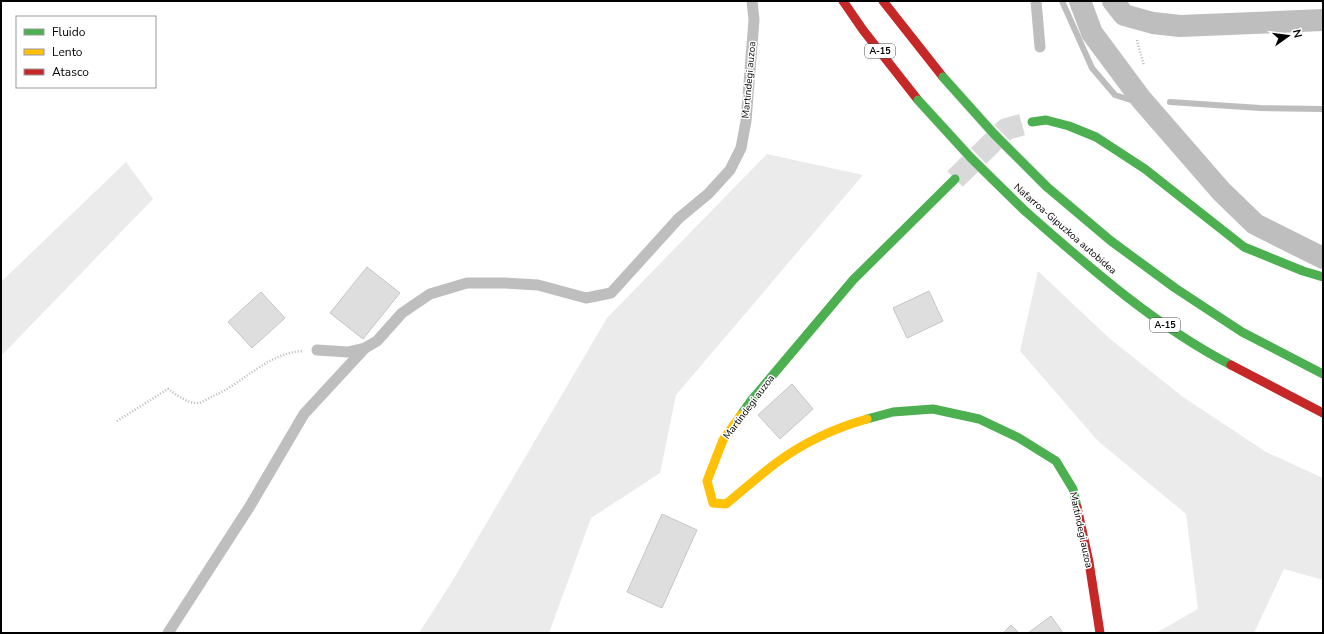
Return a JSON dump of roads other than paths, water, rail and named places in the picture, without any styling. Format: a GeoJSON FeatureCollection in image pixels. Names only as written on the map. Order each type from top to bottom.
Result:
{"type":"FeatureCollection","features":[{"type":"Feature","properties":{"kind":"main road","name":"Nafarroa-Gipuzkoa autobidea"},"geometry":{"type":"LineString","coordinates":[[843,1],[863,30],[918,100],[971,158],[1024,210],[1087,265],[1155,319],[1227,363],[1323,413]]}},
{"type":"Feature","properties":{"kind":"main road","name":"Nafarroa-Gipuzkoa autobidea"},"geometry":{"type":"LineString","coordinates":[[883,1],[943,77],[994,134],[1047,187],[1111,241],[1175,288],[1242,332],[1323,374]]}},
{"type":"Feature","properties":{"kind":"main road"},"geometry":{"type":"LineString","coordinates":[[1032,122],[1046,120],[1069,126],[1096,137],[1145,169],[1244,247],[1303,271],[1323,277]]}},
{"type":"Feature","properties":{"kind":"main road","name":"Martindegi auzoa"},"geometry":{"type":"LineString","coordinates":[[955,179],[853,280],[750,402],[723,440],[707,481],[713,503],[726,504],[777,462],[814,439],[852,423],[893,412],[933,409],[978,419],[1019,438],[1056,461],[1073,489],[1089,562],[1100,633]]}},
{"type":"Feature","properties":{"kind":"street"},"geometry":{"type":"LineString","coordinates":[[1080,1],[1092,33],[1132,87],[1221,191],[1255,224],[1323,258]]}},
{"type":"Feature","properties":{"kind":"street"},"geometry":{"type":"LineString","coordinates":[[1113,1],[1124,15],[1152,23],[1180,26],[1323,20]]}},
{"type":"Feature","properties":{"kind":"lane","name":"Martindegi auzoa"},"geometry":{"type":"LineString","coordinates":[[317,350],[348,352],[366,348],[377,342],[402,313],[430,294],[467,283],[538,285],[586,298],[611,293],[679,218],[708,194],[730,170],[741,148],[746,121],[754,20],[752,1]]}},
{"type":"Feature","properties":{"kind":"lane"},"geometry":{"type":"LineString","coordinates":[[1036,1],[1040,47]]}},
{"type":"Feature","properties":{"kind":"lane"},"geometry":{"type":"LineString","coordinates":[[168,633],[250,506],[304,414],[366,348]]}},
{"type":"Feature","properties":{"kind":"waterway"},"geometry":{"type":"LineString","coordinates":[[1062,1],[1092,68],[1115,95],[1134,101]]}},
{"type":"Feature","properties":{"kind":"waterway"},"geometry":{"type":"LineString","coordinates":[[1170,102],[1260,108],[1323,109]]}},
{"type":"Feature","properties":{"kind":"tunnel"},"geometry":{"type":"LineString","coordinates":[[955,179],[1006,129],[1032,122]]}}]}
